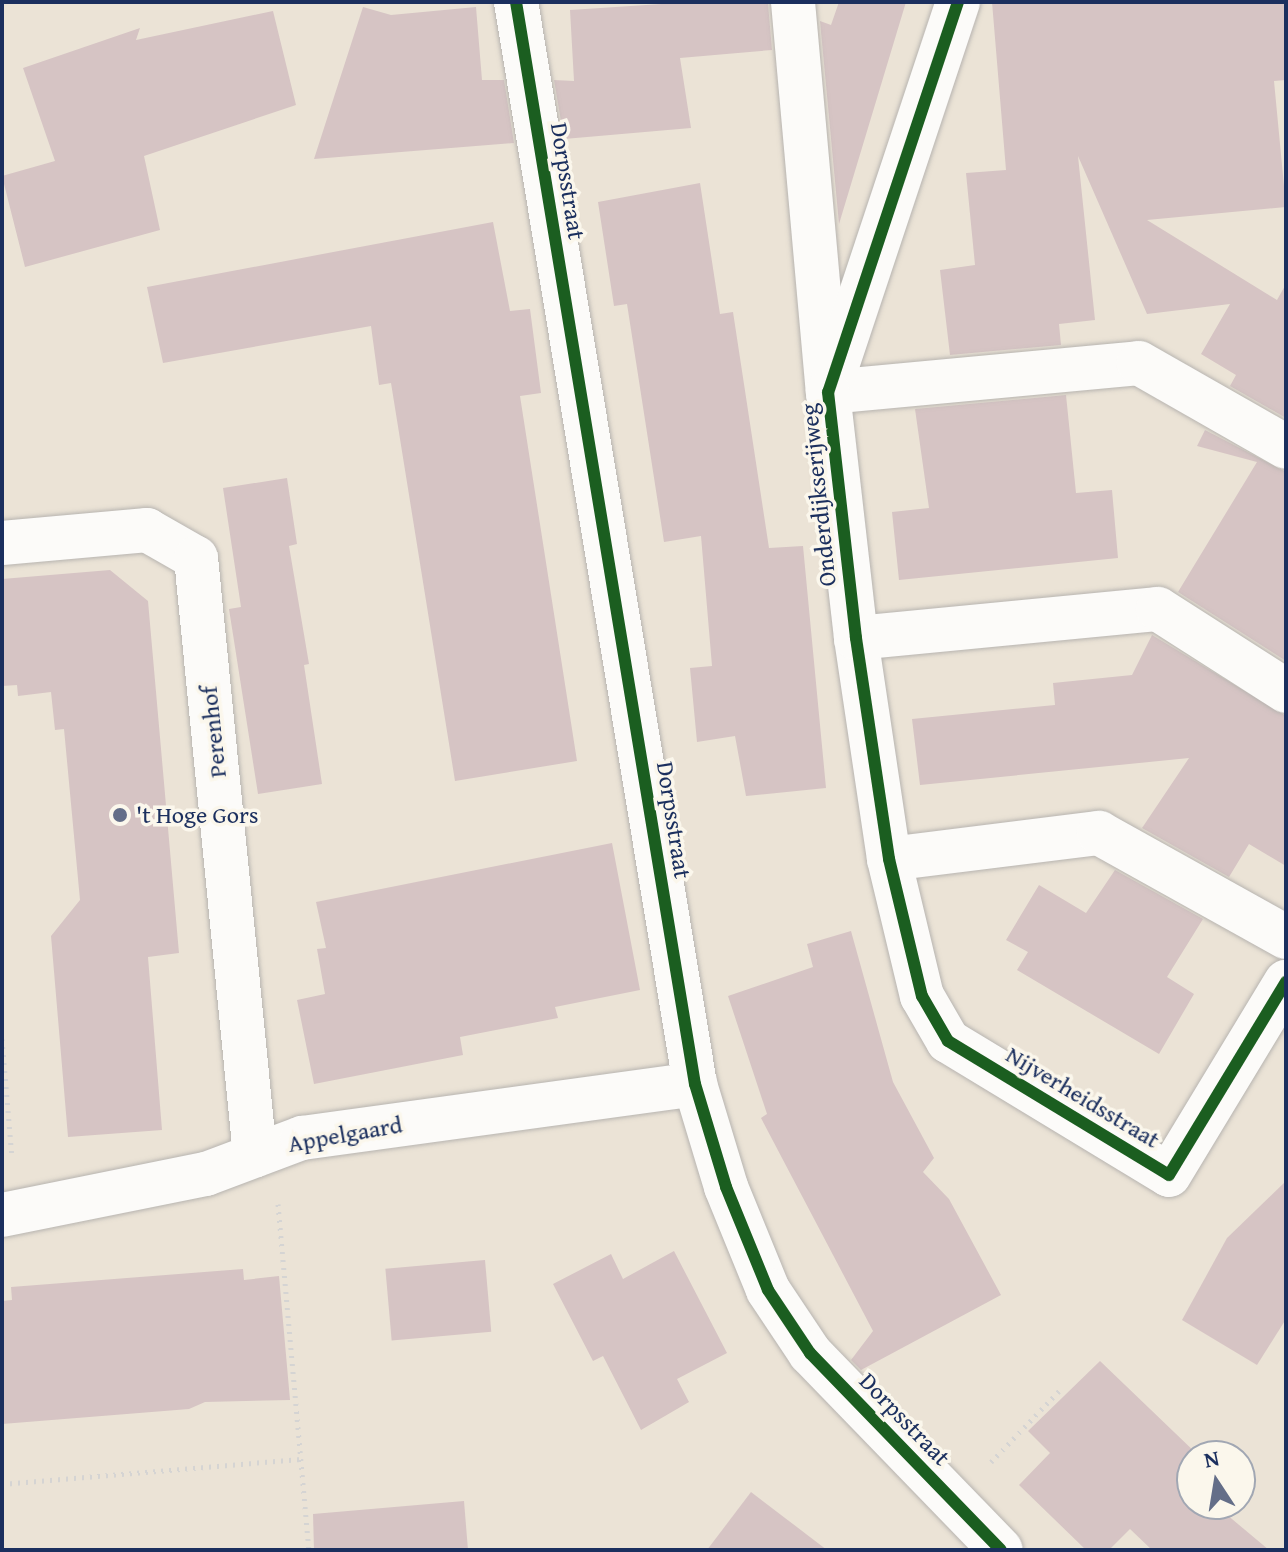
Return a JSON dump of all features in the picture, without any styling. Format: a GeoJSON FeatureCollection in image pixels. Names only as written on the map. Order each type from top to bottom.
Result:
{"type":"FeatureCollection","features":[{"type":"Feature","properties":{"kind":"street","name":"Dorpsstraat"},"geometry":{"type":"LineString","coordinates":[[516,2],[695,1084],[726,1187],[768,1290],[810,1353],[1001,1550]]}},
{"type":"Feature","properties":{"kind":"street","name":"Onderdijkserijweg"},"geometry":{"type":"LineString","coordinates":[[793,2],[828,392],[856,638],[889,859],[922,996]]}},
{"type":"Feature","properties":{"kind":"street","name":"Onderdijkserijweg"},"geometry":{"type":"LineString","coordinates":[[828,392],[958,2]]}},
{"type":"Feature","properties":{"kind":"street","name":"Onderdijkserijweg"},"geometry":{"type":"LineString","coordinates":[[828,392],[1139,363],[1286,447]]}},
{"type":"Feature","properties":{"kind":"street","name":"Perenhof"},"geometry":{"type":"LineString","coordinates":[[2,543],[147,530],[196,558],[264,1151]]}},
{"type":"Feature","properties":{"kind":"street"},"geometry":{"type":"LineString","coordinates":[[856,638],[1158,609],[1286,691]]}},
{"type":"Feature","properties":{"kind":"street"},"geometry":{"type":"LineString","coordinates":[[889,859],[1099,833],[1286,937]]}},
{"type":"Feature","properties":{"kind":"street","name":"Nijverheidsstraat"},"geometry":{"type":"LineString","coordinates":[[922,996],[948,1041],[1169,1175],[1286,982]]}},
{"type":"Feature","properties":{"kind":"street","name":"Appelgaard"},"geometry":{"type":"LineString","coordinates":[[9,1214],[206,1174],[302,1138],[695,1084]]}},
{"type":"Feature","properties":{"kind":"path"},"geometry":{"type":"LineString","coordinates":[[2,1039],[9,1214]]}},
{"type":"Feature","properties":{"kind":"path"},"geometry":{"type":"LineString","coordinates":[[264,1151],[309,1550]]}},
{"type":"Feature","properties":{"kind":"path"},"geometry":{"type":"LineString","coordinates":[[954,1500],[1061,1389]]}},
{"type":"Feature","properties":{"kind":"path"},"geometry":{"type":"LineString","coordinates":[[2,1484],[301,1459]]}},
{"type":"Feature","properties":{"kind":"building"},"geometry":{"type":"Polygon","coordinates":[[[692,2],[768,4],[772,50],[680,58],[691,128],[564,139],[554,80],[574,81],[570,10],[692,2]]]}},
{"type":"Feature","properties":{"kind":"building"},"geometry":{"type":"Polygon","coordinates":[[[839,2],[906,2],[839,224],[820,21],[831,25],[839,2]]]}},
{"type":"Feature","properties":{"kind":"building"},"geometry":{"type":"Polygon","coordinates":[[[992,2],[1286,2],[1286,80],[1274,81],[1286,207],[1147,220],[1277,300],[1286,284],[1286,418],[1230,386],[1236,375],[1201,354],[1230,304],[1147,314],[1078,156],[1095,320],[1059,324],[1061,345],[950,355],[940,270],[975,265],[966,173],[1006,170],[992,2]]]}},
{"type":"Feature","properties":{"kind":"building"},"geometry":{"type":"Polygon","coordinates":[[[363,7],[391,15],[476,7],[482,80],[504,80],[514,143],[314,159],[363,7]]]}},
{"type":"Feature","properties":{"kind":"building"},"geometry":{"type":"Polygon","coordinates":[[[273,11],[296,105],[144,156],[160,230],[25,267],[2,176],[55,161],[23,68],[140,28],[136,40],[273,11]]]}},
{"type":"Feature","properties":{"kind":"building"},"geometry":{"type":"Polygon","coordinates":[[[700,183],[720,314],[733,312],[769,548],[803,546],[826,788],[746,796],[735,736],[697,742],[690,668],[712,666],[701,536],[664,542],[627,304],[614,306],[598,202],[700,183]]]}},
{"type":"Feature","properties":{"kind":"building"},"geometry":{"type":"Polygon","coordinates":[[[493,222],[510,311],[530,309],[541,393],[520,396],[577,761],[455,781],[391,383],[379,385],[371,326],[163,363],[147,287],[493,222]]]}},
{"type":"Feature","properties":{"kind":"building"},"geometry":{"type":"Polygon","coordinates":[[[1066,395],[1076,493],[1112,490],[1118,558],[899,580],[892,512],[929,508],[915,409],[1066,395]]]}},
{"type":"Feature","properties":{"kind":"building"},"geometry":{"type":"Polygon","coordinates":[[[1205,430],[1286,472],[1286,661],[1178,592],[1257,462],[1197,446],[1205,430]]]}},
{"type":"Feature","properties":{"kind":"building"},"geometry":{"type":"Polygon","coordinates":[[[287,478],[297,544],[289,546],[309,664],[304,665],[322,784],[258,794],[229,609],[241,607],[223,488],[287,478]]]}},
{"type":"Feature","properties":{"kind":"building","name":"'t Hoge Gors"},"geometry":{"type":"Polygon","coordinates":[[[110,570],[148,601],[179,953],[148,957],[162,1130],[68,1137],[51,936],[80,900],[64,729],[55,730],[51,692],[18,696],[17,685],[2,686],[2,579],[110,570]]]}},
{"type":"Feature","properties":{"kind":"building"},"geometry":{"type":"Polygon","coordinates":[[[1152,635],[1286,716],[1286,866],[1249,844],[1229,877],[1142,828],[1189,758],[920,785],[912,719],[1055,705],[1053,683],[1132,675],[1152,635]]]}},
{"type":"Feature","properties":{"kind":"building"},"geometry":{"type":"Polygon","coordinates":[[[612,843],[640,990],[555,1007],[558,1018],[460,1037],[463,1055],[314,1084],[297,1000],[325,994],[317,949],[326,948],[316,902],[612,843]]]}},
{"type":"Feature","properties":{"kind":"building"},"geometry":{"type":"Polygon","coordinates":[[[1115,870],[1203,919],[1167,977],[1194,994],[1159,1054],[1017,970],[1028,952],[1006,940],[1039,885],[1086,913],[1115,870]]]}},
{"type":"Feature","properties":{"kind":"building"},"geometry":{"type":"Polygon","coordinates":[[[851,931],[893,1082],[934,1158],[923,1172],[949,1199],[1001,1295],[861,1370],[851,1360],[873,1331],[761,1118],[767,1114],[728,996],[813,967],[807,944],[851,931]]]}},
{"type":"Feature","properties":{"kind":"building"},"geometry":{"type":"Polygon","coordinates":[[[1286,1181],[1286,1319],[1257,1365],[1182,1320],[1227,1238],[1286,1181]]]}},
{"type":"Feature","properties":{"kind":"building"},"geometry":{"type":"Polygon","coordinates":[[[674,1251],[727,1353],[677,1379],[689,1402],[641,1430],[603,1356],[593,1361],[553,1284],[611,1254],[623,1279],[674,1251]]]}},
{"type":"Feature","properties":{"kind":"building"},"geometry":{"type":"Polygon","coordinates":[[[485,1260],[491,1332],[392,1340],[385,1269],[485,1260]]]}},
{"type":"Feature","properties":{"kind":"building"},"geometry":{"type":"Polygon","coordinates":[[[243,1269],[244,1280],[279,1276],[290,1400],[205,1402],[189,1409],[2,1424],[2,1301],[12,1300],[11,1287],[243,1269]]]}},
{"type":"Feature","properties":{"kind":"building"},"geometry":{"type":"Polygon","coordinates":[[[1100,1361],[1182,1440],[1176,1440],[1176,1520],[1233,1520],[1269,1550],[1152,1550],[1130,1529],[1109,1550],[1086,1550],[1019,1485],[1050,1453],[1028,1431],[1100,1361]]]}},
{"type":"Feature","properties":{"kind":"building"},"geometry":{"type":"Polygon","coordinates":[[[751,1492],[827,1550],[707,1550],[751,1492]]]}},
{"type":"Feature","properties":{"kind":"building"},"geometry":{"type":"Polygon","coordinates":[[[464,1501],[468,1550],[314,1550],[313,1514],[464,1501]]]}},
{"type":"Feature","properties":{"kind":"cycle path"},"geometry":{"type":"LineString","coordinates":[[516,2],[695,1084],[726,1187],[768,1290],[810,1353],[1001,1550]]}},
{"type":"Feature","properties":{"kind":"cycle path"},"geometry":{"type":"LineString","coordinates":[[958,2],[828,392],[856,638],[889,859],[922,996],[948,1041],[1169,1175],[1286,982]]}},
{"type":"Feature","properties":{"kind":"place","name":"'t Hoge Gors"},"geometry":{"type":"Point","coordinates":[120,815]}}]}
